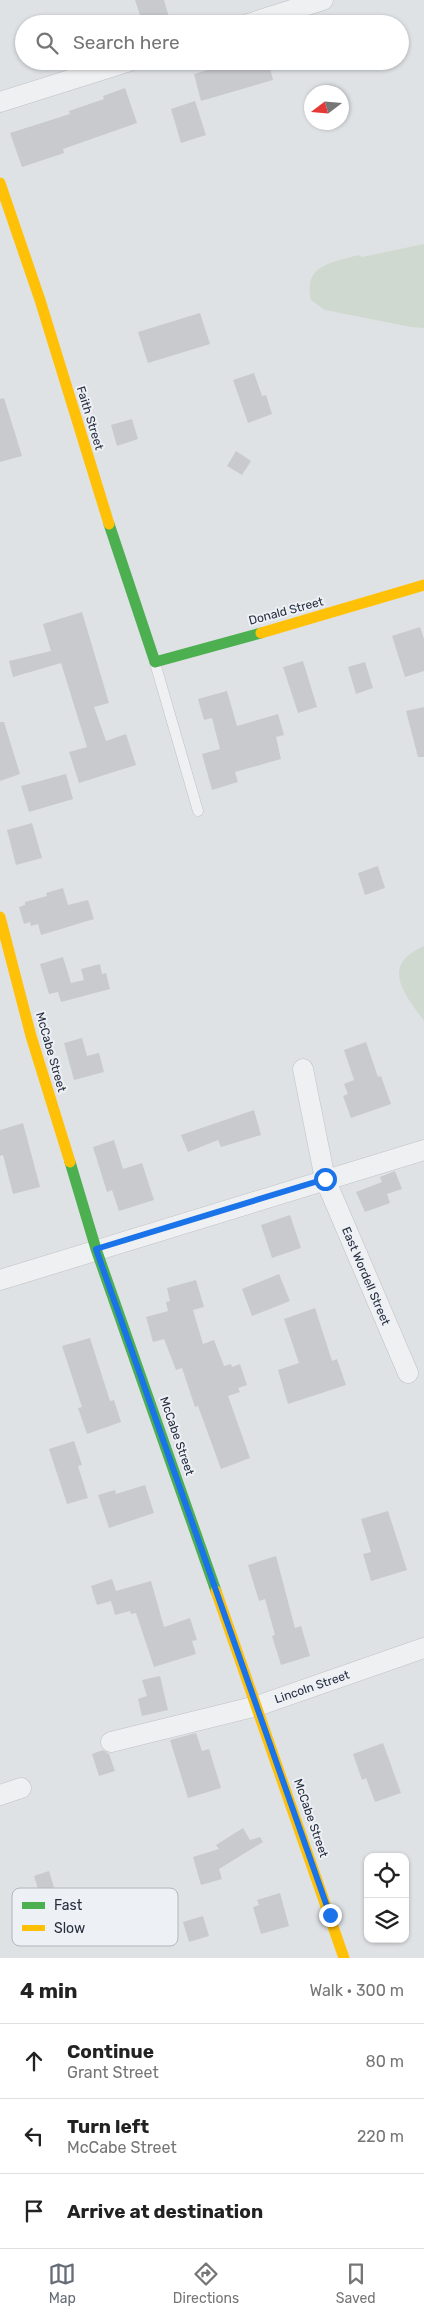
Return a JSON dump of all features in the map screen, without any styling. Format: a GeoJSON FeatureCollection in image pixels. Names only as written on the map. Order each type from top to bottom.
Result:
{"type":"FeatureCollection","features":[{"type":"Feature","properties":{"kind":"street"},"geometry":{"type":"LineString","coordinates":[[276,15],[323,0]]}},
{"type":"Feature","properties":{"kind":"street"},"geometry":{"type":"LineString","coordinates":[[0,102],[101,70]]}},
{"type":"Feature","properties":{"kind":"street","name":"Faith Street"},"geometry":{"type":"LineString","coordinates":[[0,183],[40,300],[108,521],[155,662]]}},
{"type":"Feature","properties":{"kind":"street","name":"Donald Street"},"geometry":{"type":"LineString","coordinates":[[155,662],[357,606],[424,585]]}},
{"type":"Feature","properties":{"kind":"street","name":"McCabe Street"},"geometry":{"type":"LineString","coordinates":[[0,917],[31,1036],[96,1249],[344,1958]]}},
{"type":"Feature","properties":{"kind":"street","name":"East Wordell Street"},"geometry":{"type":"LineString","coordinates":[[304,1069],[325,1179],[408,1373]]}},
{"type":"Feature","properties":{"kind":"street"},"geometry":{"type":"LineString","coordinates":[[0,1280],[424,1150]]}},
{"type":"Feature","properties":{"kind":"street","name":"Lincoln Street"},"geometry":{"type":"LineString","coordinates":[[111,1742],[257,1706],[424,1648]]}},
{"type":"Feature","properties":{"kind":"street"},"geometry":{"type":"LineString","coordinates":[[0,1795],[21,1788]]}},
{"type":"Feature","properties":{"kind":"lane"},"geometry":{"type":"LineString","coordinates":[[155,662],[198,812]]}},
{"type":"Feature","properties":{"kind":"shaded area"},"geometry":{"type":"Polygon","coordinates":[[[424,244],[424,328],[325,310],[311,300],[311,279],[321,267],[358,255],[362,257],[424,244]]]}},
{"type":"Feature","properties":{"kind":"shaded area"},"geometry":{"type":"Polygon","coordinates":[[[424,946],[424,1021],[404,991],[399,971],[402,962],[410,954],[424,946]]]}},
{"type":"Feature","properties":{"kind":"building"},"geometry":{"type":"Polygon","coordinates":[[[135,0],[164,0],[168,15],[140,15],[135,0]]]}},
{"type":"Feature","properties":{"kind":"building"},"geometry":{"type":"Polygon","coordinates":[[[207,70],[270,70],[273,80],[201,101],[194,74],[207,70]]]}},
{"type":"Feature","properties":{"kind":"building"},"geometry":{"type":"Polygon","coordinates":[[[125,88],[137,123],[63,149],[64,153],[22,167],[10,133],[70,114],[69,111],[104,99],[103,96],[125,88]]]}},
{"type":"Feature","properties":{"kind":"building"},"geometry":{"type":"Polygon","coordinates":[[[195,101],[206,135],[181,143],[171,109],[195,101]]]}},
{"type":"Feature","properties":{"kind":"building"},"geometry":{"type":"Polygon","coordinates":[[[200,313],[210,344],[148,363],[138,332],[200,313]]]}},
{"type":"Feature","properties":{"kind":"building"},"geometry":{"type":"Polygon","coordinates":[[[254,373],[262,396],[266,395],[272,414],[248,423],[233,380],[254,373]]]}},
{"type":"Feature","properties":{"kind":"building"},"geometry":{"type":"Polygon","coordinates":[[[4,398],[22,456],[0,462],[0,399],[4,398]]]}},
{"type":"Feature","properties":{"kind":"building"},"geometry":{"type":"Polygon","coordinates":[[[132,419],[138,439],[117,446],[111,425],[132,419]]]}},
{"type":"Feature","properties":{"kind":"building"},"geometry":{"type":"Polygon","coordinates":[[[236,451],[251,461],[242,475],[227,466],[236,451]]]}},
{"type":"Feature","properties":{"kind":"building"},"geometry":{"type":"Polygon","coordinates":[[[82,612],[109,703],[94,707],[106,741],[126,734],[136,765],[79,783],[69,752],[87,747],[61,663],[13,677],[9,661],[51,651],[43,624],[82,612]]]}},
{"type":"Feature","properties":{"kind":"building"},"geometry":{"type":"Polygon","coordinates":[[[420,627],[424,639],[424,671],[405,677],[392,636],[420,627]]]}},
{"type":"Feature","properties":{"kind":"building"},"geometry":{"type":"Polygon","coordinates":[[[303,661],[317,707],[298,713],[283,667],[303,661]]]}},
{"type":"Feature","properties":{"kind":"building"},"geometry":{"type":"Polygon","coordinates":[[[365,662],[373,688],[356,694],[348,667],[365,662]]]}},
{"type":"Feature","properties":{"kind":"building"},"geometry":{"type":"Polygon","coordinates":[[[227,691],[237,726],[278,714],[284,735],[276,737],[281,759],[235,772],[238,782],[212,790],[202,754],[220,749],[212,718],[204,720],[198,699],[227,691]]]}},
{"type":"Feature","properties":{"kind":"building"},"geometry":{"type":"Polygon","coordinates":[[[424,707],[424,757],[418,757],[406,711],[424,707]]]}},
{"type":"Feature","properties":{"kind":"building"},"geometry":{"type":"Polygon","coordinates":[[[0,722],[4,722],[20,774],[0,781],[0,722]]]}},
{"type":"Feature","properties":{"kind":"building"},"geometry":{"type":"Polygon","coordinates":[[[66,774],[73,799],[29,812],[21,786],[66,774]]]}},
{"type":"Feature","properties":{"kind":"building"},"geometry":{"type":"Polygon","coordinates":[[[32,823],[42,858],[16,865],[7,830],[32,823]]]}},
{"type":"Feature","properties":{"kind":"building"},"geometry":{"type":"Polygon","coordinates":[[[378,866],[385,888],[365,895],[358,873],[378,866]]]}},
{"type":"Feature","properties":{"kind":"building"},"geometry":{"type":"Polygon","coordinates":[[[63,888],[68,905],[88,900],[94,919],[41,935],[38,924],[31,926],[30,922],[24,924],[19,907],[25,905],[25,902],[47,896],[46,893],[63,888]]]}},
{"type":"Feature","properties":{"kind":"building"},"geometry":{"type":"Polygon","coordinates":[[[63,957],[71,983],[84,980],[81,969],[100,964],[102,974],[106,973],[110,989],[61,1002],[58,992],[49,994],[40,964],[63,957]]]}},
{"type":"Feature","properties":{"kind":"building"},"geometry":{"type":"Polygon","coordinates":[[[82,1038],[87,1056],[99,1053],[104,1072],[74,1080],[64,1043],[82,1038]]]}},
{"type":"Feature","properties":{"kind":"building"},"geometry":{"type":"Polygon","coordinates":[[[366,1042],[378,1077],[381,1076],[391,1104],[351,1118],[343,1096],[348,1094],[344,1084],[354,1080],[344,1050],[366,1042]]]}},
{"type":"Feature","properties":{"kind":"building"},"geometry":{"type":"Polygon","coordinates":[[[254,1110],[261,1135],[221,1147],[218,1140],[188,1152],[181,1135],[254,1110]]]}},
{"type":"Feature","properties":{"kind":"building"},"geometry":{"type":"Polygon","coordinates":[[[23,1123],[40,1187],[13,1194],[3,1155],[0,1156],[0,1130],[23,1123]]]}},
{"type":"Feature","properties":{"kind":"building"},"geometry":{"type":"Polygon","coordinates":[[[114,1140],[123,1169],[142,1163],[154,1200],[119,1211],[112,1190],[107,1192],[93,1147],[114,1140]]]}},
{"type":"Feature","properties":{"kind":"building"},"geometry":{"type":"Polygon","coordinates":[[[395,1171],[402,1189],[387,1194],[390,1203],[365,1212],[356,1192],[382,1182],[380,1177],[395,1171]]]}},
{"type":"Feature","properties":{"kind":"building"},"geometry":{"type":"Polygon","coordinates":[[[290,1215],[301,1248],[272,1258],[261,1225],[290,1215]]]}},
{"type":"Feature","properties":{"kind":"building"},"geometry":{"type":"Polygon","coordinates":[[[279,1274],[290,1301],[252,1316],[242,1289],[279,1274]]]}},
{"type":"Feature","properties":{"kind":"building"},"geometry":{"type":"Polygon","coordinates":[[[196,1280],[204,1307],[193,1310],[203,1344],[214,1340],[224,1366],[231,1364],[232,1367],[240,1364],[247,1385],[238,1388],[240,1392],[228,1396],[250,1458],[221,1469],[198,1406],[195,1407],[182,1368],[176,1370],[164,1339],[153,1342],[146,1317],[168,1311],[166,1302],[170,1301],[167,1288],[196,1280]]]}},
{"type":"Feature","properties":{"kind":"building"},"geometry":{"type":"Polygon","coordinates":[[[315,1308],[332,1361],[337,1359],[346,1385],[288,1404],[278,1370],[299,1363],[284,1319],[315,1308]]]}},
{"type":"Feature","properties":{"kind":"building"},"geometry":{"type":"Polygon","coordinates":[[[90,1338],[110,1401],[114,1400],[121,1422],[87,1434],[78,1408],[82,1407],[62,1346],[90,1338]]]}},
{"type":"Feature","properties":{"kind":"building"},"geometry":{"type":"Polygon","coordinates":[[[74,1441],[82,1465],[78,1466],[88,1498],[67,1504],[49,1449],[74,1441]]]}},
{"type":"Feature","properties":{"kind":"building"},"geometry":{"type":"Polygon","coordinates":[[[145,1485],[154,1513],[109,1528],[98,1495],[115,1490],[116,1494],[145,1485]]]}},
{"type":"Feature","properties":{"kind":"building"},"geometry":{"type":"Polygon","coordinates":[[[388,1511],[407,1570],[371,1581],[363,1554],[371,1552],[361,1519],[388,1511]]]}},
{"type":"Feature","properties":{"kind":"building"},"geometry":{"type":"Polygon","coordinates":[[[276,1556],[295,1628],[301,1626],[310,1656],[281,1665],[272,1636],[275,1635],[265,1599],[259,1601],[248,1565],[276,1556]]]}},
{"type":"Feature","properties":{"kind":"building"},"geometry":{"type":"Polygon","coordinates":[[[112,1579],[116,1591],[151,1581],[164,1627],[190,1618],[197,1640],[192,1641],[196,1654],[154,1667],[136,1613],[131,1614],[130,1611],[115,1615],[111,1601],[97,1605],[91,1586],[112,1579]]]}},
{"type":"Feature","properties":{"kind":"building"},"geometry":{"type":"Polygon","coordinates":[[[160,1676],[168,1710],[142,1716],[138,1699],[147,1696],[142,1680],[160,1676]]]}},
{"type":"Feature","properties":{"kind":"building"},"geometry":{"type":"Polygon","coordinates":[[[196,1733],[202,1751],[209,1749],[221,1788],[188,1798],[170,1740],[196,1733]]]}},
{"type":"Feature","properties":{"kind":"building"},"geometry":{"type":"Polygon","coordinates":[[[383,1743],[401,1793],[375,1802],[366,1778],[362,1780],[353,1754],[383,1743]]]}},
{"type":"Feature","properties":{"kind":"building"},"geometry":{"type":"Polygon","coordinates":[[[103,1750],[109,1754],[115,1771],[99,1776],[92,1754],[103,1750]]]}},
{"type":"Feature","properties":{"kind":"building"},"geometry":{"type":"Polygon","coordinates":[[[243,1828],[250,1840],[260,1837],[263,1842],[219,1869],[222,1879],[201,1885],[193,1857],[219,1849],[216,1845],[243,1828]]]}},
{"type":"Feature","properties":{"kind":"building"},"geometry":{"type":"Polygon","coordinates":[[[49,1871],[54,1887],[38,1888],[34,1876],[49,1871]]]}},
{"type":"Feature","properties":{"kind":"building"},"geometry":{"type":"Polygon","coordinates":[[[280,1893],[289,1926],[261,1934],[253,1907],[259,1905],[257,1900],[280,1893]]]}},
{"type":"Feature","properties":{"kind":"building"},"geometry":{"type":"Polygon","coordinates":[[[203,1916],[209,1936],[189,1942],[183,1922],[203,1916]]]}},
{"type":"Feature","properties":{"kind":"traffic: fast"},"geometry":{"type":"LineString","coordinates":[[109,524],[155,662],[261,633]]}},
{"type":"Feature","properties":{"kind":"traffic: fast"},"geometry":{"type":"LineString","coordinates":[[70,1162],[96,1249],[216,1591]]}},
{"type":"Feature","properties":{"kind":"traffic: slow"},"geometry":{"type":"LineString","coordinates":[[0,183],[40,300],[109,524]]}},
{"type":"Feature","properties":{"kind":"traffic: slow"},"geometry":{"type":"LineString","coordinates":[[261,633],[424,585]]}},
{"type":"Feature","properties":{"kind":"traffic: slow"},"geometry":{"type":"LineString","coordinates":[[0,917],[31,1036],[70,1162]]}},
{"type":"Feature","properties":{"kind":"traffic: slow"},"geometry":{"type":"LineString","coordinates":[[216,1591],[344,1958]]}},
{"type":"Feature","properties":{"kind":"route"},"geometry":{"type":"LineString","coordinates":[[325,1179],[96,1249],[330,1915]]}}]}
